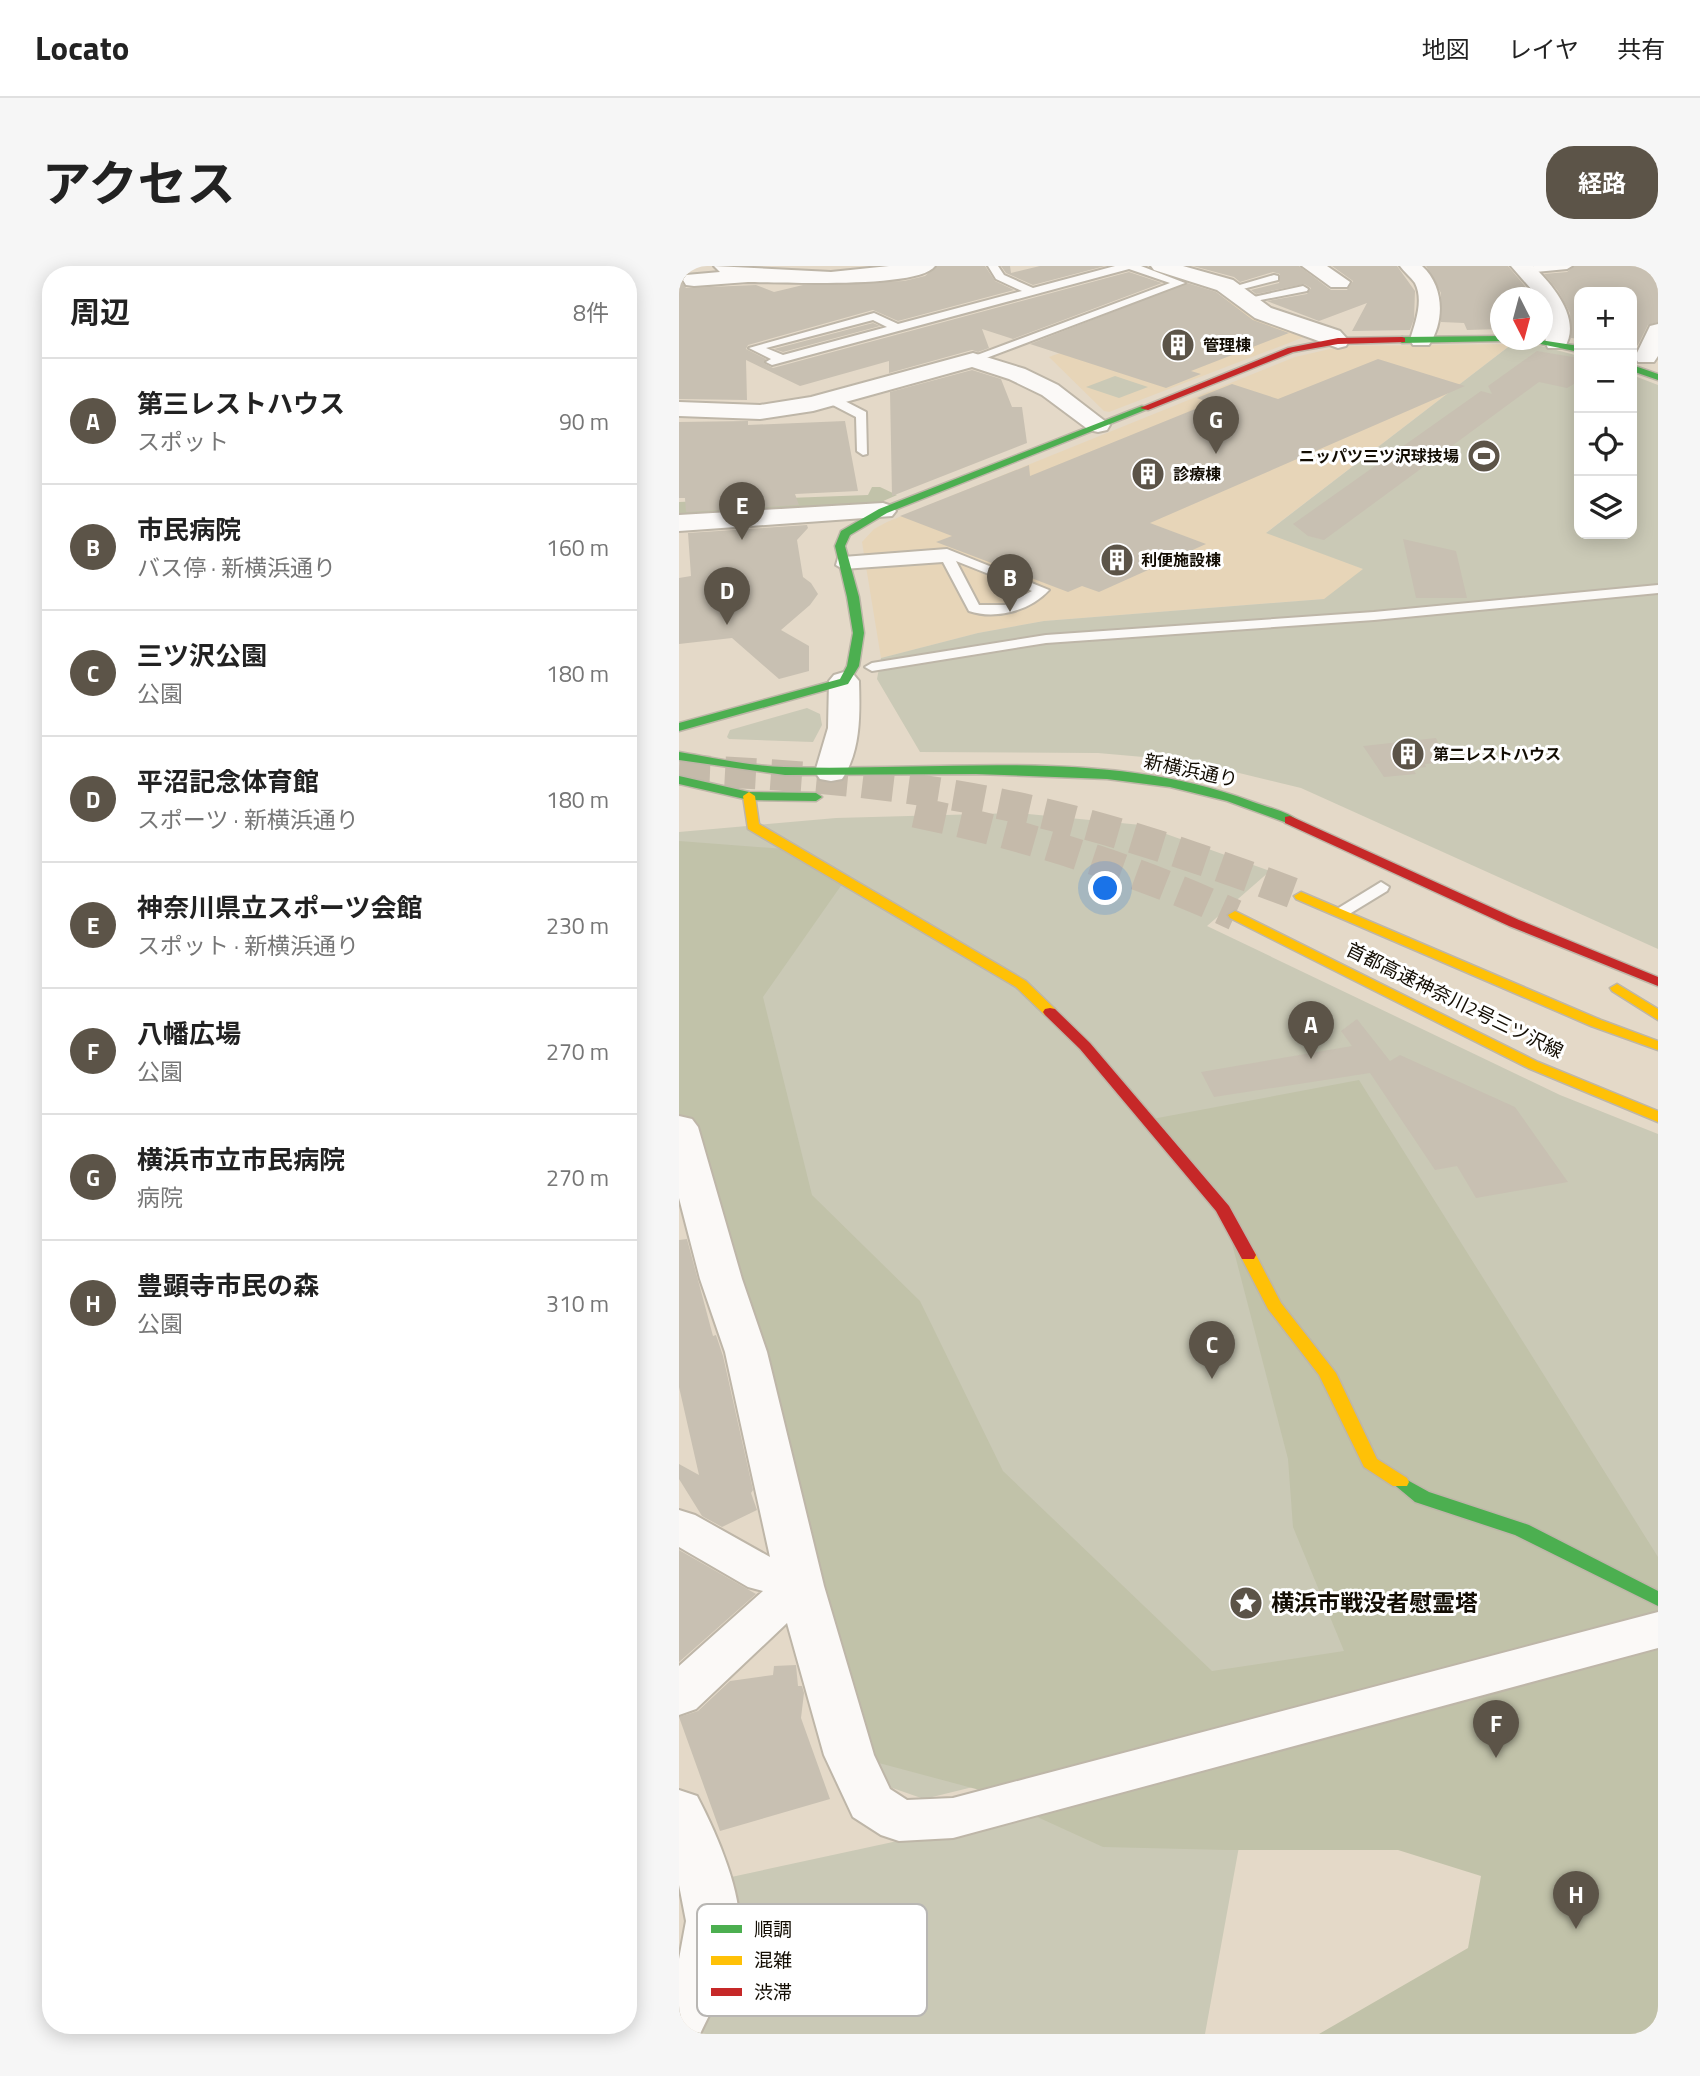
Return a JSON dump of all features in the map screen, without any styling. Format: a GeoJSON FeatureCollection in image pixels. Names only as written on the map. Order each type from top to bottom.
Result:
{"type":"FeatureCollection","features":[{"type":"Feature","properties":{"kind":"main road"},"geometry":{"type":"LineString","coordinates":[[679,727],[844,681],[856,668],[860,645],[840,546],[845,533],[883,511],[1291,350],[1338,341],[1490,340]]}},
{"type":"Feature","properties":{"kind":"main road"},"geometry":{"type":"LineString","coordinates":[[1642,360],[1658,377]]}},
{"type":"Feature","properties":{"kind":"main road","name":"新横浜通り"},"geometry":{"type":"LineString","coordinates":[[679,756],[781,771],[831,785]]}},
{"type":"Feature","properties":{"kind":"main road","name":"新横浜通り"},"geometry":{"type":"LineString","coordinates":[[679,780],[749,796],[831,785],[1058,771],[1150,780],[1214,793],[1278,814],[1514,923],[1658,982]]}},
{"type":"Feature","properties":{"kind":"main road"},"geometry":{"type":"LineString","coordinates":[[749,796],[753,826],[1021,984],[1085,1046],[1223,1209],[1274,1306],[1328,1373],[1370,1463],[1422,1497],[1522,1530],[1658,1599]]}},
{"type":"Feature","properties":{"kind":"main road"},"geometry":{"type":"LineString","coordinates":[[1357,877],[1387,889]]}},
{"type":"Feature","properties":{"kind":"main road","name":"首都高速神奈川2号三ツ沢線"},"geometry":{"type":"LineString","coordinates":[[1301,896],[1596,1023],[1658,1044]]}},
{"type":"Feature","properties":{"kind":"main road","name":"首都高速神奈川2号三ツ沢線"},"geometry":{"type":"LineString","coordinates":[[1404,982],[1238,913],[1534,1065],[1658,1117]]}},
{"type":"Feature","properties":{"kind":"main road"},"geometry":{"type":"LineString","coordinates":[[1658,1002],[1611,985],[1658,1016]]}},
{"type":"Feature","properties":{"kind":"street"},"geometry":{"type":"LineString","coordinates":[[724,266],[748,276]]}},
{"type":"Feature","properties":{"kind":"street"},"geometry":{"type":"LineString","coordinates":[[694,280],[748,276],[831,278],[913,270],[925,266]]}},
{"type":"Feature","properties":{"kind":"street"},"geometry":{"type":"LineString","coordinates":[[1311,266],[1339,282]]}},
{"type":"Feature","properties":{"kind":"street"},"geometry":{"type":"LineString","coordinates":[[1410,266],[1425,279],[1431,296],[1420,340]]}},
{"type":"Feature","properties":{"kind":"street"},"geometry":{"type":"LineString","coordinates":[[1172,267],[1238,294],[1263,313],[1332,336],[1338,341]]}},
{"type":"Feature","properties":{"kind":"street"},"geometry":{"type":"LineString","coordinates":[[1523,268],[1549,294],[1564,339]]}},
{"type":"Feature","properties":{"kind":"street"},"geometry":{"type":"LineString","coordinates":[[1642,360],[1658,331]]}},
{"type":"Feature","properties":{"kind":"street"},"geometry":{"type":"LineString","coordinates":[[679,408],[760,412],[831,398],[973,360],[1017,374],[1050,390],[1098,425]]}},
{"type":"Feature","properties":{"kind":"street"},"geometry":{"type":"LineString","coordinates":[[679,523],[883,511]]}},
{"type":"Feature","properties":{"kind":"street"},"geometry":{"type":"LineString","coordinates":[[831,785],[845,727],[844,681]]}},
{"type":"Feature","properties":{"kind":"street"},"geometry":{"type":"LineString","coordinates":[[679,1133],[721,1279],[746,1352],[799,1580],[849,1755],[871,1803],[899,1821],[953,1818],[1658,1630]]}},
{"type":"Feature","properties":{"kind":"street"},"geometry":{"type":"LineString","coordinates":[[679,1526],[765,1575],[799,1580]]}},
{"type":"Feature","properties":{"kind":"street"},"geometry":{"type":"LineString","coordinates":[[679,1696],[799,1580]]}},
{"type":"Feature","properties":{"kind":"street"},"geometry":{"type":"LineString","coordinates":[[679,1810],[708,1904]]}},
{"type":"Feature","properties":{"kind":"street"},"geometry":{"type":"LineString","coordinates":[[679,2019],[697,1984]]}},
{"type":"Feature","properties":{"kind":"lane"},"geometry":{"type":"LineString","coordinates":[[993,266],[1000,277],[1032,292]]}},
{"type":"Feature","properties":{"kind":"lane"},"geometry":{"type":"LineString","coordinates":[[897,328],[874,316],[755,348],[777,361],[1129,266],[1180,283],[973,360]]}},
{"type":"Feature","properties":{"kind":"lane"},"geometry":{"type":"LineString","coordinates":[[1523,268],[1567,266]]}},
{"type":"Feature","properties":{"kind":"lane"},"geometry":{"type":"LineString","coordinates":[[1238,294],[1274,278]]}},
{"type":"Feature","properties":{"kind":"lane"},"geometry":{"type":"LineString","coordinates":[[1238,294],[1303,289]]}},
{"type":"Feature","properties":{"kind":"lane"},"geometry":{"type":"LineString","coordinates":[[831,398],[862,415],[863,451]]}},
{"type":"Feature","properties":{"kind":"lane"},"geometry":{"type":"LineString","coordinates":[[947,553],[1042,590],[998,611],[983,612],[974,608],[949,560],[945,558],[843,563],[947,553]]}},
{"type":"Feature","properties":{"kind":"lane"},"geometry":{"type":"LineString","coordinates":[[872,667],[1046,639],[1374,616],[1658,589]]}},
{"type":"Feature","properties":{"kind":"lane"},"geometry":{"type":"LineString","coordinates":[[1340,912],[1387,889]]}},
{"type":"Feature","properties":{"kind":"shaded area"},"geometry":{"type":"Polygon","coordinates":[[[1216,296],[1312,334],[1109,412],[1104,411],[1049,357],[1216,296]]]}},
{"type":"Feature","properties":{"kind":"shaded area"},"geometry":{"type":"Polygon","coordinates":[[[1490,344],[1490,350],[1504,350],[1267,532],[1366,570],[1324,599],[1044,621],[978,633],[881,658],[862,542],[874,529],[1295,357],[1343,346],[1490,344]]]}},
{"type":"Feature","properties":{"kind":"green space"},"geometry":{"type":"Polygon","coordinates":[[[1553,349],[1574,355],[1574,539],[1637,539],[1637,377],[1658,385],[1658,949],[1301,788],[1166,759],[1098,753],[920,752],[877,679],[881,658],[978,633],[1044,621],[1324,599],[1363,569],[1266,533],[1504,350],[1553,349]]]}},
{"type":"Feature","properties":{"kind":"green space"},"geometry":{"type":"Polygon","coordinates":[[[1115,376],[1148,387],[1119,398],[1086,387],[1115,376]]]}},
{"type":"Feature","properties":{"kind":"green space"},"geometry":{"type":"Polygon","coordinates":[[[872,487],[880,487],[897,495],[865,509],[679,521],[679,502],[868,495],[872,487]]]}},
{"type":"Feature","properties":{"kind":"green space"},"geometry":{"type":"Polygon","coordinates":[[[807,708],[820,714],[822,725],[813,742],[727,737],[730,730],[807,708]]]}},
{"type":"Feature","properties":{"kind":"green space"},"geometry":{"type":"Polygon","coordinates":[[[1018,813],[1141,825],[1270,871],[1207,926],[1560,1095],[1658,1134],[1658,1619],[924,1799],[881,1784],[679,1034],[679,832],[836,818],[1018,813]]]}},
{"type":"Feature","properties":{"kind":"green space"},"geometry":{"type":"Polygon","coordinates":[[[679,841],[785,849],[845,880],[763,997],[812,1195],[920,1301],[1003,1471],[1212,1671],[1344,1651],[1293,1527],[1288,1459],[1223,1209],[1147,1120],[1359,1080],[1658,1557],[1658,2034],[1319,2034],[1468,1948],[1481,1876],[1398,1850],[1103,1847],[976,1789],[849,1755],[679,1122],[679,841]]]}},
{"type":"Feature","properties":{"kind":"green space"},"geometry":{"type":"Polygon","coordinates":[[[1254,1764],[1205,2034],[697,2034],[700,2016],[927,2016],[927,1904],[718,1904],[722,1879],[1254,1764]]]}},
{"type":"Feature","properties":{"kind":"building"},"geometry":{"type":"Polygon","coordinates":[[[937,266],[985,266],[995,281],[1014,290],[898,321],[873,310],[748,345],[746,349],[766,359],[764,363],[773,368],[1129,272],[1162,283],[1013,339],[982,329],[989,348],[978,352],[972,350],[889,373],[889,361],[800,386],[746,360],[747,400],[679,399],[679,278],[682,277],[681,281],[686,288],[756,285],[774,292],[803,285],[904,281],[925,276],[937,266]]]}},
{"type":"Feature","properties":{"kind":"building"},"geometry":{"type":"Polygon","coordinates":[[[1001,266],[1010,266],[1011,273],[1040,266],[1105,266],[1033,285],[1006,273],[1001,266]]]}},
{"type":"Feature","properties":{"kind":"building"},"geometry":{"type":"Polygon","coordinates":[[[1193,266],[1299,266],[1331,290],[1347,290],[1353,281],[1332,266],[1397,266],[1415,291],[1414,319],[1410,330],[1352,331],[1367,303],[1319,321],[1267,301],[1307,294],[1311,288],[1304,284],[1256,294],[1251,290],[1279,283],[1280,274],[1273,272],[1240,282],[1234,277],[1193,266]]]}},
{"type":"Feature","properties":{"kind":"building"},"geometry":{"type":"Polygon","coordinates":[[[1426,266],[1508,266],[1526,287],[1490,287],[1490,329],[1467,330],[1464,323],[1441,322],[1441,293],[1426,266]]]}},
{"type":"Feature","properties":{"kind":"building"},"geometry":{"type":"Polygon","coordinates":[[[1574,266],[1642,266],[1658,269],[1658,322],[1648,325],[1637,346],[1637,287],[1574,287],[1574,338],[1571,338],[1570,313],[1558,291],[1544,274],[1567,272],[1574,266]]]}},
{"type":"Feature","properties":{"kind":"building"},"geometry":{"type":"Polygon","coordinates":[[[1187,283],[1216,292],[1253,320],[1289,333],[1191,371],[1201,374],[1166,388],[1030,344],[1187,283]]]}},
{"type":"Feature","properties":{"kind":"building"},"geometry":{"type":"Polygon","coordinates":[[[873,323],[880,326],[783,352],[774,349],[873,323]]]}},
{"type":"Feature","properties":{"kind":"building"},"geometry":{"type":"Polygon","coordinates":[[[1537,351],[1574,357],[1574,384],[1567,388],[1539,382],[1324,540],[1308,536],[1293,524],[1481,391],[1492,394],[1488,386],[1537,351]]]}},
{"type":"Feature","properties":{"kind":"building","name":"診療棟"},"geometry":{"type":"Polygon","coordinates":[[[1378,359],[1465,386],[1150,523],[1206,544],[1099,592],[1082,586],[1068,592],[936,542],[952,536],[900,516],[1029,465],[1030,476],[1210,403],[1197,398],[1232,384],[1278,399],[1378,359]]]}},
{"type":"Feature","properties":{"kind":"building"},"geometry":{"type":"Polygon","coordinates":[[[972,370],[1001,379],[1012,407],[1022,407],[1027,443],[892,496],[890,392],[972,370]]]}},
{"type":"Feature","properties":{"kind":"building"},"geometry":{"type":"Polygon","coordinates":[[[748,421],[748,425],[845,421],[858,491],[795,494],[799,505],[686,512],[685,498],[679,498],[679,422],[748,421]]]}},
{"type":"Feature","properties":{"kind":"building"},"geometry":{"type":"Polygon","coordinates":[[[807,525],[808,528],[797,540],[803,577],[818,594],[810,605],[781,630],[809,646],[809,671],[779,679],[732,638],[679,644],[679,578],[691,576],[688,533],[807,525]]]}},
{"type":"Feature","properties":{"kind":"building"},"geometry":{"type":"Polygon","coordinates":[[[1403,539],[1456,551],[1467,598],[1416,598],[1403,539]]]}},
{"type":"Feature","properties":{"kind":"building","name":"第二レストハウス"},"geometry":{"type":"Polygon","coordinates":[[[1436,738],[1447,762],[1425,764],[1426,767],[1413,769],[1416,774],[1384,777],[1363,746],[1436,738]]]}},
{"type":"Feature","properties":{"kind":"building"},"geometry":{"type":"Polygon","coordinates":[[[1357,1019],[1390,1061],[1400,1055],[1515,1107],[1568,1182],[1476,1198],[1457,1166],[1435,1170],[1370,1073],[1214,1097],[1201,1072],[1352,1046],[1341,1031],[1357,1019]]]}},
{"type":"Feature","properties":{"kind":"building"},"geometry":{"type":"Polygon","coordinates":[[[687,1239],[713,1336],[716,1335],[723,1356],[753,1490],[751,1493],[757,1510],[722,1527],[702,1516],[679,1479],[679,1464],[699,1475],[679,1387],[679,1240],[687,1239]]]}},
{"type":"Feature","properties":{"kind":"building"},"geometry":{"type":"Polygon","coordinates":[[[679,1550],[756,1594],[679,1662],[679,1550]]]}},
{"type":"Feature","properties":{"kind":"building"},"geometry":{"type":"Polygon","coordinates":[[[796,1665],[798,1686],[802,1686],[804,1693],[801,1718],[830,1799],[720,1831],[679,1717],[698,1711],[730,1681],[773,1675],[774,1666],[796,1665]]]}},
{"type":"Feature","properties":{"kind":"tunnel"},"geometry":{"type":"LineString","coordinates":[[679,770],[838,780],[996,803],[1074,821],[1150,843],[1301,896]]}},
{"type":"Feature","properties":{"kind":"tunnel"},"geometry":{"type":"LineString","coordinates":[[915,812],[1078,854],[1157,882],[1235,915]]}},
{"type":"Feature","properties":{"kind":"traffic: fast"},"geometry":{"type":"LineString","coordinates":[[1402,340],[1490,339]]}},
{"type":"Feature","properties":{"kind":"traffic: fast"},"geometry":{"type":"LineString","coordinates":[[1553,344],[1574,348]]}},
{"type":"Feature","properties":{"kind":"traffic: fast"},"geometry":{"type":"LineString","coordinates":[[1637,370],[1658,377]]}},
{"type":"Feature","properties":{"kind":"traffic: fast"},"geometry":{"type":"LineString","coordinates":[[679,727],[844,681],[853,666],[858,633],[857,615],[840,546],[845,533],[883,511],[1145,408]]}},
{"type":"Feature","properties":{"kind":"traffic: fast"},"geometry":{"type":"LineString","coordinates":[[679,756],[785,771],[976,770],[1107,775],[1170,783],[1232,798],[1290,820]]}},
{"type":"Feature","properties":{"kind":"traffic: fast"},"geometry":{"type":"LineString","coordinates":[[679,780],[749,796],[816,797]]}},
{"type":"Feature","properties":{"kind":"traffic: fast"},"geometry":{"type":"LineString","coordinates":[[1400,1482],[1422,1497],[1522,1530],[1658,1599]]}},
{"type":"Feature","properties":{"kind":"traffic: slow"},"geometry":{"type":"LineString","coordinates":[[749,796],[753,826],[1021,984],[1050,1012]]}},
{"type":"Feature","properties":{"kind":"traffic: slow"},"geometry":{"type":"LineString","coordinates":[[1301,896],[1596,1023],[1658,1046]]}},
{"type":"Feature","properties":{"kind":"traffic: slow"},"geometry":{"type":"LineString","coordinates":[[1235,915],[1533,1065],[1658,1117]]}},
{"type":"Feature","properties":{"kind":"traffic: slow"},"geometry":{"type":"LineString","coordinates":[[1617,988],[1658,1016]]}},
{"type":"Feature","properties":{"kind":"traffic: slow"},"geometry":{"type":"LineString","coordinates":[[1248,1255],[1274,1305],[1327,1373],[1370,1463],[1400,1482]]}},
{"type":"Feature","properties":{"kind":"traffic: jam"},"geometry":{"type":"LineString","coordinates":[[1145,408],[1291,350],[1338,341],[1402,340]]}},
{"type":"Feature","properties":{"kind":"traffic: jam"},"geometry":{"type":"LineString","coordinates":[[1290,820],[1514,923],[1658,982]]}},
{"type":"Feature","properties":{"kind":"traffic: jam"},"geometry":{"type":"LineString","coordinates":[[1050,1012],[1085,1046],[1223,1209],[1248,1255]]}},
{"type":"Feature","properties":{"kind":"place","name":"管理棟"},"geometry":{"type":"Point","coordinates":[1178,345]}},
{"type":"Feature","properties":{"kind":"place","name":"横浜市立市民病院"},"geometry":{"type":"Point","coordinates":[1216,454]}},
{"type":"Feature","properties":{"kind":"place","name":"ニッパツ三ツ沢球技場"},"geometry":{"type":"Point","coordinates":[1484,456]}},
{"type":"Feature","properties":{"kind":"place","name":"診療棟"},"geometry":{"type":"Point","coordinates":[1148,474]}},
{"type":"Feature","properties":{"kind":"place","name":"神奈川県立スポーツ会館"},"geometry":{"type":"Point","coordinates":[742,540]}},
{"type":"Feature","properties":{"kind":"place","name":"利便施設棟"},"geometry":{"type":"Point","coordinates":[1117,560]}},
{"type":"Feature","properties":{"kind":"place","name":"市民病院"},"geometry":{"type":"Point","coordinates":[1010,612]}},
{"type":"Feature","properties":{"kind":"place","name":"平沼記念体育館"},"geometry":{"type":"Point","coordinates":[727,625]}},
{"type":"Feature","properties":{"kind":"place","name":"第二レストハウス"},"geometry":{"type":"Point","coordinates":[1408,754]}},
{"type":"Feature","properties":{"kind":"place","name":"第三レストハウス"},"geometry":{"type":"Point","coordinates":[1311,1059]}},
{"type":"Feature","properties":{"kind":"place","name":"三ツ沢公園"},"geometry":{"type":"Point","coordinates":[1212,1379]}},
{"type":"Feature","properties":{"kind":"place","name":"横浜市戦没者慰霊塔"},"geometry":{"type":"Point","coordinates":[1246,1603]}},
{"type":"Feature","properties":{"kind":"place","name":"八幡広場"},"geometry":{"type":"Point","coordinates":[1496,1758]}},
{"type":"Feature","properties":{"kind":"place","name":"豊顕寺市民の森"},"geometry":{"type":"Point","coordinates":[1576,1929]}}]}
